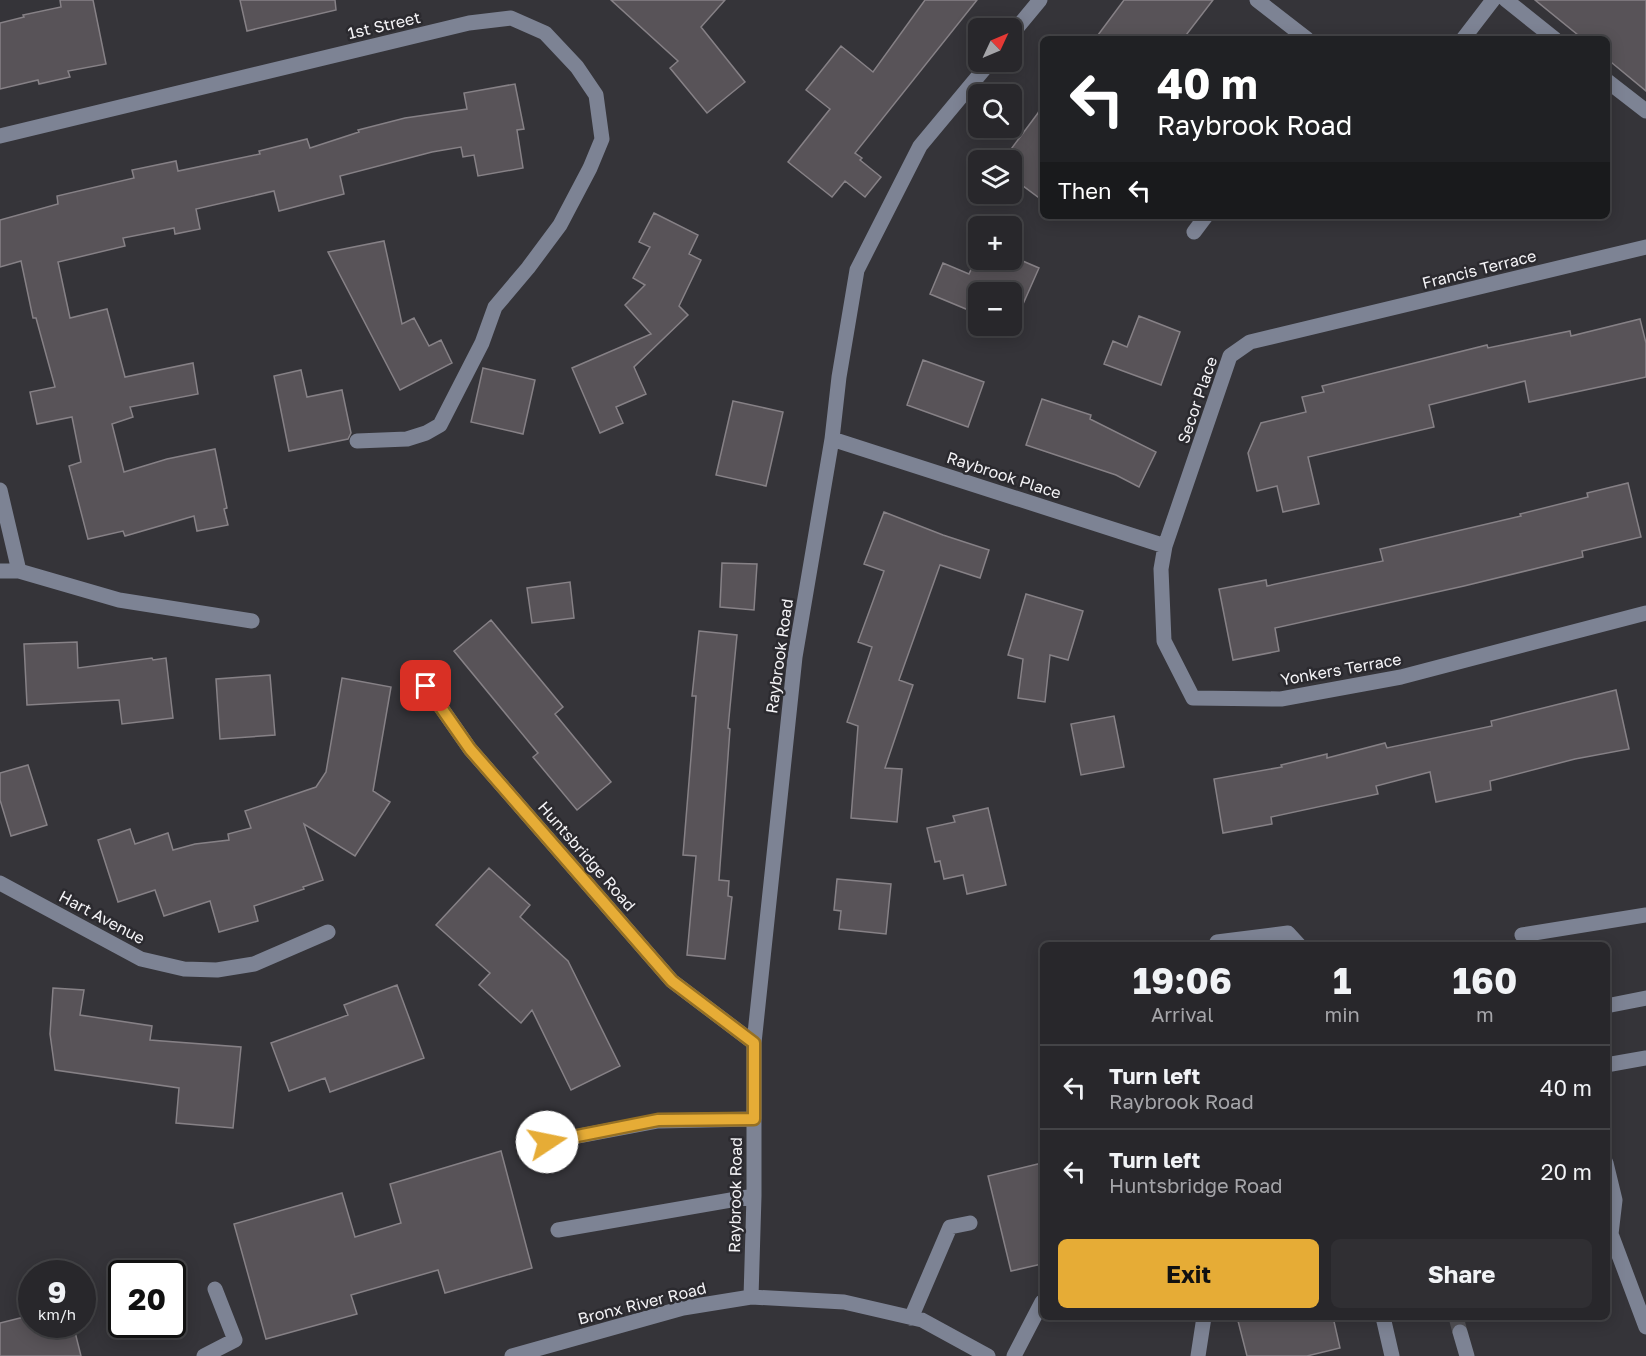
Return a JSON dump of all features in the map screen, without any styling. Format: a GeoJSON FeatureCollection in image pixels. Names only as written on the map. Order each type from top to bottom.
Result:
{"type":"FeatureCollection","features":[{"type":"Feature","properties":{"kind":"street"},"geometry":{"type":"LineString","coordinates":[[1022,22],[1040,0]]}},
{"type":"Feature","properties":{"kind":"street"},"geometry":{"type":"LineString","coordinates":[[1257,0],[1303,36]]}},
{"type":"Feature","properties":{"kind":"street"},"geometry":{"type":"LineString","coordinates":[[1465,36],[1493,0]]}},
{"type":"Feature","properties":{"kind":"street"},"geometry":{"type":"LineString","coordinates":[[1506,0],[1551,36]]}},
{"type":"Feature","properties":{"kind":"street","name":"1st Street"},"geometry":{"type":"LineString","coordinates":[[0,136],[469,23],[511,18],[544,33],[577,68],[596,95],[602,139],[590,168],[560,225],[495,307],[482,343],[440,425],[426,433],[407,439],[357,441]]}},
{"type":"Feature","properties":{"kind":"street","name":"Raybrook Road"},"geometry":{"type":"LineString","coordinates":[[751,1297],[754,1196],[754,1043],[795,657],[832,439],[839,377],[857,270],[920,146],[982,72]]}},
{"type":"Feature","properties":{"kind":"street"},"geometry":{"type":"LineString","coordinates":[[1610,83],[1646,111]]}},
{"type":"Feature","properties":{"kind":"street"},"geometry":{"type":"LineString","coordinates":[[1194,232],[1204,219]]}},
{"type":"Feature","properties":{"kind":"street","name":"Francis Terrace"},"geometry":{"type":"LineString","coordinates":[[1320,326],[1646,247]]}},
{"type":"Feature","properties":{"kind":"street","name":"Secor Place"},"geometry":{"type":"LineString","coordinates":[[1165,546],[1230,356],[1250,342],[1320,326]]}},
{"type":"Feature","properties":{"kind":"street","name":"Raybrook Place"},"geometry":{"type":"LineString","coordinates":[[832,439],[1165,546]]}},
{"type":"Feature","properties":{"kind":"street"},"geometry":{"type":"LineString","coordinates":[[0,489],[19,571]]}},
{"type":"Feature","properties":{"kind":"street","name":"Yonkers Terrace"},"geometry":{"type":"LineString","coordinates":[[1165,546],[1161,569],[1164,641],[1193,698],[1281,699],[1401,677],[1646,613]]}},
{"type":"Feature","properties":{"kind":"street"},"geometry":{"type":"LineString","coordinates":[[0,571],[19,571],[119,600],[252,621]]}},
{"type":"Feature","properties":{"kind":"street","name":"Huntsbridge Road"},"geometry":{"type":"LineString","coordinates":[[415,670],[470,749],[672,981],[754,1043]]}},
{"type":"Feature","properties":{"kind":"street","name":"Hart Avenue"},"geometry":{"type":"LineString","coordinates":[[0,883],[141,959],[184,969],[217,970],[254,963],[328,932]]}},
{"type":"Feature","properties":{"kind":"street"},"geometry":{"type":"LineString","coordinates":[[1522,935],[1646,915]]}},
{"type":"Feature","properties":{"kind":"street"},"geometry":{"type":"LineString","coordinates":[[1217,942],[1288,933],[1296,942]]}},
{"type":"Feature","properties":{"kind":"street"},"geometry":{"type":"LineString","coordinates":[[1610,1005],[1646,998]]}},
{"type":"Feature","properties":{"kind":"street"},"geometry":{"type":"LineString","coordinates":[[1610,1064],[1646,1058]]}},
{"type":"Feature","properties":{"kind":"street"},"geometry":{"type":"LineString","coordinates":[[547,1142],[658,1120],[754,1119]]}},
{"type":"Feature","properties":{"kind":"street"},"geometry":{"type":"LineString","coordinates":[[1610,1179],[1615,1200],[1611,1234],[1646,1327]]}},
{"type":"Feature","properties":{"kind":"street"},"geometry":{"type":"LineString","coordinates":[[558,1230],[754,1196]]}},
{"type":"Feature","properties":{"kind":"street"},"geometry":{"type":"LineString","coordinates":[[911,1318],[950,1227],[970,1223]]}},
{"type":"Feature","properties":{"kind":"street"},"geometry":{"type":"LineString","coordinates":[[204,1356],[235,1340],[215,1289]]}},
{"type":"Feature","properties":{"kind":"street","name":"Bronx River Road"},"geometry":{"type":"LineString","coordinates":[[512,1356],[683,1308],[751,1297],[844,1302],[922,1320],[988,1356]]}},
{"type":"Feature","properties":{"kind":"street"},"geometry":{"type":"LineString","coordinates":[[1014,1356],[1040,1306]]}},
{"type":"Feature","properties":{"kind":"street"},"geometry":{"type":"LineString","coordinates":[[1198,1356],[1204,1320]]}},
{"type":"Feature","properties":{"kind":"street"},"geometry":{"type":"LineString","coordinates":[[1384,1320],[1392,1356]]}},
{"type":"Feature","properties":{"kind":"street"},"geometry":{"type":"LineString","coordinates":[[1460,1332],[1467,1356]]}},
{"type":"Feature","properties":{"kind":"building"},"geometry":{"type":"Polygon","coordinates":[[[60,0],[93,0],[106,64],[68,71],[70,77],[39,84],[38,80],[0,89],[0,23],[24,17],[23,15],[61,7],[60,0]]]}},
{"type":"Feature","properties":{"kind":"building"},"geometry":{"type":"Polygon","coordinates":[[[240,0],[335,0],[336,10],[247,31],[240,0]]]}},
{"type":"Feature","properties":{"kind":"building"},"geometry":{"type":"Polygon","coordinates":[[[611,0],[725,0],[701,27],[745,82],[707,113],[670,68],[678,61],[611,0]]]}},
{"type":"Feature","properties":{"kind":"building"},"geometry":{"type":"Polygon","coordinates":[[[925,0],[977,0],[855,153],[881,177],[865,197],[845,181],[832,197],[788,162],[830,109],[806,90],[841,46],[873,72],[925,0]]]}},
{"type":"Feature","properties":{"kind":"building"},"geometry":{"type":"Polygon","coordinates":[[[1124,0],[1213,0],[1185,36],[1097,36],[1124,0]]]}},
{"type":"Feature","properties":{"kind":"building"},"geometry":{"type":"Polygon","coordinates":[[[1535,0],[1646,0],[1646,91],[1610,61],[1610,36],[1579,36],[1535,0]]]}},
{"type":"Feature","properties":{"kind":"building"},"geometry":{"type":"Polygon","coordinates":[[[515,84],[524,129],[517,130],[523,168],[478,176],[474,155],[463,157],[461,147],[432,152],[340,176],[344,194],[279,211],[274,191],[196,209],[200,229],[175,234],[174,228],[123,238],[125,246],[58,262],[70,318],[107,309],[125,377],[193,363],[198,394],[130,407],[133,417],[112,424],[124,472],[167,459],[215,449],[227,508],[224,509],[228,525],[197,531],[194,516],[125,536],[123,531],[88,539],[69,466],[81,462],[72,417],[37,424],[30,392],[55,387],[36,318],[33,318],[21,261],[0,267],[0,220],[58,204],[57,196],[134,178],[132,170],[176,161],[178,171],[260,154],[259,151],[307,139],[310,148],[359,132],[358,130],[405,118],[467,109],[464,93],[515,84]]]}},
{"type":"Feature","properties":{"kind":"building"},"geometry":{"type":"Polygon","coordinates":[[[1040,108],[1040,199],[1022,185],[1022,150],[1010,150],[1019,138],[1022,138],[1022,134],[1040,108]]]}},
{"type":"Feature","properties":{"kind":"building"},"geometry":{"type":"Polygon","coordinates":[[[654,213],[698,235],[689,254],[701,260],[679,306],[688,315],[634,367],[646,394],[616,407],[623,423],[600,433],[572,368],[651,334],[625,305],[645,285],[633,278],[650,247],[639,242],[654,213]]]}},
{"type":"Feature","properties":{"kind":"building"},"geometry":{"type":"Polygon","coordinates":[[[384,241],[402,324],[414,318],[429,346],[441,340],[452,363],[400,390],[328,252],[384,241]]]}},
{"type":"Feature","properties":{"kind":"building"},"geometry":{"type":"Polygon","coordinates":[[[1022,261],[1039,268],[1022,306],[1022,282],[968,282],[968,310],[930,294],[943,263],[969,274],[971,270],[1022,270],[1022,261]]]}},
{"type":"Feature","properties":{"kind":"building"},"geometry":{"type":"Polygon","coordinates":[[[1139,316],[1180,332],[1161,385],[1104,364],[1113,341],[1127,347],[1139,316]]]}},
{"type":"Feature","properties":{"kind":"building"},"geometry":{"type":"Polygon","coordinates":[[[1640,319],[1646,343],[1646,377],[1529,402],[1525,381],[1429,405],[1434,427],[1308,457],[1319,504],[1283,512],[1277,486],[1257,491],[1248,453],[1261,423],[1306,412],[1302,397],[1324,392],[1322,386],[1487,345],[1488,348],[1570,331],[1571,336],[1640,319]]]}},
{"type":"Feature","properties":{"kind":"building"},"geometry":{"type":"Polygon","coordinates":[[[923,360],[984,382],[968,427],[907,405],[923,360]]]}},
{"type":"Feature","properties":{"kind":"building"},"geometry":{"type":"Polygon","coordinates":[[[483,368],[535,380],[523,434],[471,422],[483,368]]]}},
{"type":"Feature","properties":{"kind":"building"},"geometry":{"type":"Polygon","coordinates":[[[301,370],[307,397],[342,390],[351,433],[348,439],[289,451],[274,376],[301,370]]]}},
{"type":"Feature","properties":{"kind":"building"},"geometry":{"type":"Polygon","coordinates":[[[1042,399],[1091,415],[1090,419],[1156,452],[1139,487],[1116,475],[1026,445],[1042,399]]]}},
{"type":"Feature","properties":{"kind":"building"},"geometry":{"type":"Polygon","coordinates":[[[733,401],[783,412],[766,486],[716,475],[733,401]]]}},
{"type":"Feature","properties":{"kind":"building"},"geometry":{"type":"Polygon","coordinates":[[[1628,483],[1641,537],[1582,551],[1583,557],[1275,628],[1279,651],[1233,660],[1219,589],[1266,580],[1267,586],[1383,561],[1380,549],[1521,516],[1520,514],[1588,497],[1587,493],[1628,483]]]}},
{"type":"Feature","properties":{"kind":"building"},"geometry":{"type":"Polygon","coordinates":[[[884,512],[989,550],[980,578],[940,565],[899,680],[913,685],[885,768],[902,769],[897,822],[851,818],[858,726],[847,722],[872,647],[858,642],[884,571],[864,564],[884,512]]]}},
{"type":"Feature","properties":{"kind":"building"},"geometry":{"type":"Polygon","coordinates":[[[722,563],[757,564],[754,610],[720,607],[722,563]]]}},
{"type":"Feature","properties":{"kind":"building"},"geometry":{"type":"Polygon","coordinates":[[[570,582],[574,618],[532,623],[527,588],[570,582]]]}},
{"type":"Feature","properties":{"kind":"building"},"geometry":{"type":"Polygon","coordinates":[[[1026,594],[1083,611],[1068,660],[1050,655],[1045,702],[1018,698],[1023,659],[1008,655],[1026,594]]]}},
{"type":"Feature","properties":{"kind":"building"},"geometry":{"type":"Polygon","coordinates":[[[491,620],[563,707],[555,714],[611,782],[577,810],[533,757],[538,753],[454,651],[491,620]]]}},
{"type":"Feature","properties":{"kind":"building"},"geometry":{"type":"Polygon","coordinates":[[[699,631],[737,635],[728,728],[730,729],[719,880],[729,881],[728,896],[732,897],[725,959],[687,955],[696,856],[683,855],[696,696],[692,696],[699,631]]]}},
{"type":"Feature","properties":{"kind":"building"},"geometry":{"type":"Polygon","coordinates":[[[77,642],[78,668],[166,658],[173,718],[122,724],[119,700],[27,705],[24,644],[77,642]]]}},
{"type":"Feature","properties":{"kind":"building"},"geometry":{"type":"Polygon","coordinates":[[[270,675],[275,735],[220,739],[216,679],[270,675]]]}},
{"type":"Feature","properties":{"kind":"building"},"geometry":{"type":"Polygon","coordinates":[[[342,678],[391,687],[373,791],[390,802],[355,856],[304,824],[323,880],[254,906],[258,921],[219,932],[210,901],[164,916],[155,890],[118,902],[98,840],[130,829],[135,844],[168,833],[173,850],[195,844],[229,840],[228,834],[251,828],[245,811],[316,787],[326,772],[342,678]]]}},
{"type":"Feature","properties":{"kind":"building"},"geometry":{"type":"Polygon","coordinates":[[[1616,690],[1629,749],[1575,759],[1490,781],[1491,790],[1436,802],[1430,772],[1376,786],[1378,794],[1271,817],[1272,824],[1223,833],[1214,779],[1282,767],[1281,765],[1327,754],[1327,758],[1385,743],[1387,748],[1492,726],[1491,721],[1616,690]]]}},
{"type":"Feature","properties":{"kind":"building"},"geometry":{"type":"Polygon","coordinates":[[[1114,716],[1124,767],[1081,775],[1071,724],[1114,716]]]}},
{"type":"Feature","properties":{"kind":"building"},"geometry":{"type":"Polygon","coordinates":[[[28,765],[47,825],[11,836],[0,800],[0,773],[28,765]]]}},
{"type":"Feature","properties":{"kind":"building"},"geometry":{"type":"Polygon","coordinates":[[[988,808],[1006,885],[967,894],[963,875],[944,879],[940,861],[935,862],[927,828],[955,822],[953,816],[988,808]]]}},
{"type":"Feature","properties":{"kind":"building"},"geometry":{"type":"Polygon","coordinates":[[[489,868],[530,905],[520,917],[568,961],[620,1066],[571,1090],[532,1010],[521,1023],[479,985],[490,973],[436,925],[489,868]]]}},
{"type":"Feature","properties":{"kind":"building"},"geometry":{"type":"Polygon","coordinates":[[[837,879],[891,884],[886,934],[839,929],[841,911],[834,910],[837,879]]]}},
{"type":"Feature","properties":{"kind":"building"},"geometry":{"type":"Polygon","coordinates":[[[397,985],[424,1058],[330,1092],[325,1078],[289,1091],[271,1043],[348,1015],[344,1005],[397,985]]]}},
{"type":"Feature","properties":{"kind":"building"},"geometry":{"type":"Polygon","coordinates":[[[53,988],[84,990],[80,1015],[152,1026],[150,1040],[241,1047],[233,1128],[176,1123],[179,1088],[55,1070],[50,1034],[53,988]]]}},
{"type":"Feature","properties":{"kind":"building"},"geometry":{"type":"Polygon","coordinates":[[[501,1151],[532,1268],[445,1293],[438,1270],[351,1295],[357,1314],[266,1339],[234,1224],[342,1193],[355,1237],[401,1223],[390,1184],[501,1151]]]}},
{"type":"Feature","properties":{"kind":"building"},"geometry":{"type":"Polygon","coordinates":[[[1040,1163],[1040,1264],[1011,1271],[988,1176],[1040,1163]]]}},
{"type":"Feature","properties":{"kind":"building"},"geometry":{"type":"Polygon","coordinates":[[[18,1318],[18,1338],[76,1338],[81,1356],[0,1356],[0,1323],[18,1318]]]}},
{"type":"Feature","properties":{"kind":"building"},"geometry":{"type":"Polygon","coordinates":[[[1238,1320],[1334,1320],[1340,1348],[1307,1356],[1247,1356],[1238,1320]]]}},
{"type":"Feature","properties":{"kind":"tunnel"},"geometry":{"type":"LineString","coordinates":[[1457,1320],[1460,1332]]}},
{"type":"Feature","properties":{"kind":"route"},"geometry":{"type":"LineString","coordinates":[[426,686],[470,749],[672,981],[754,1043],[754,1119],[658,1120],[547,1142]]}}]}
